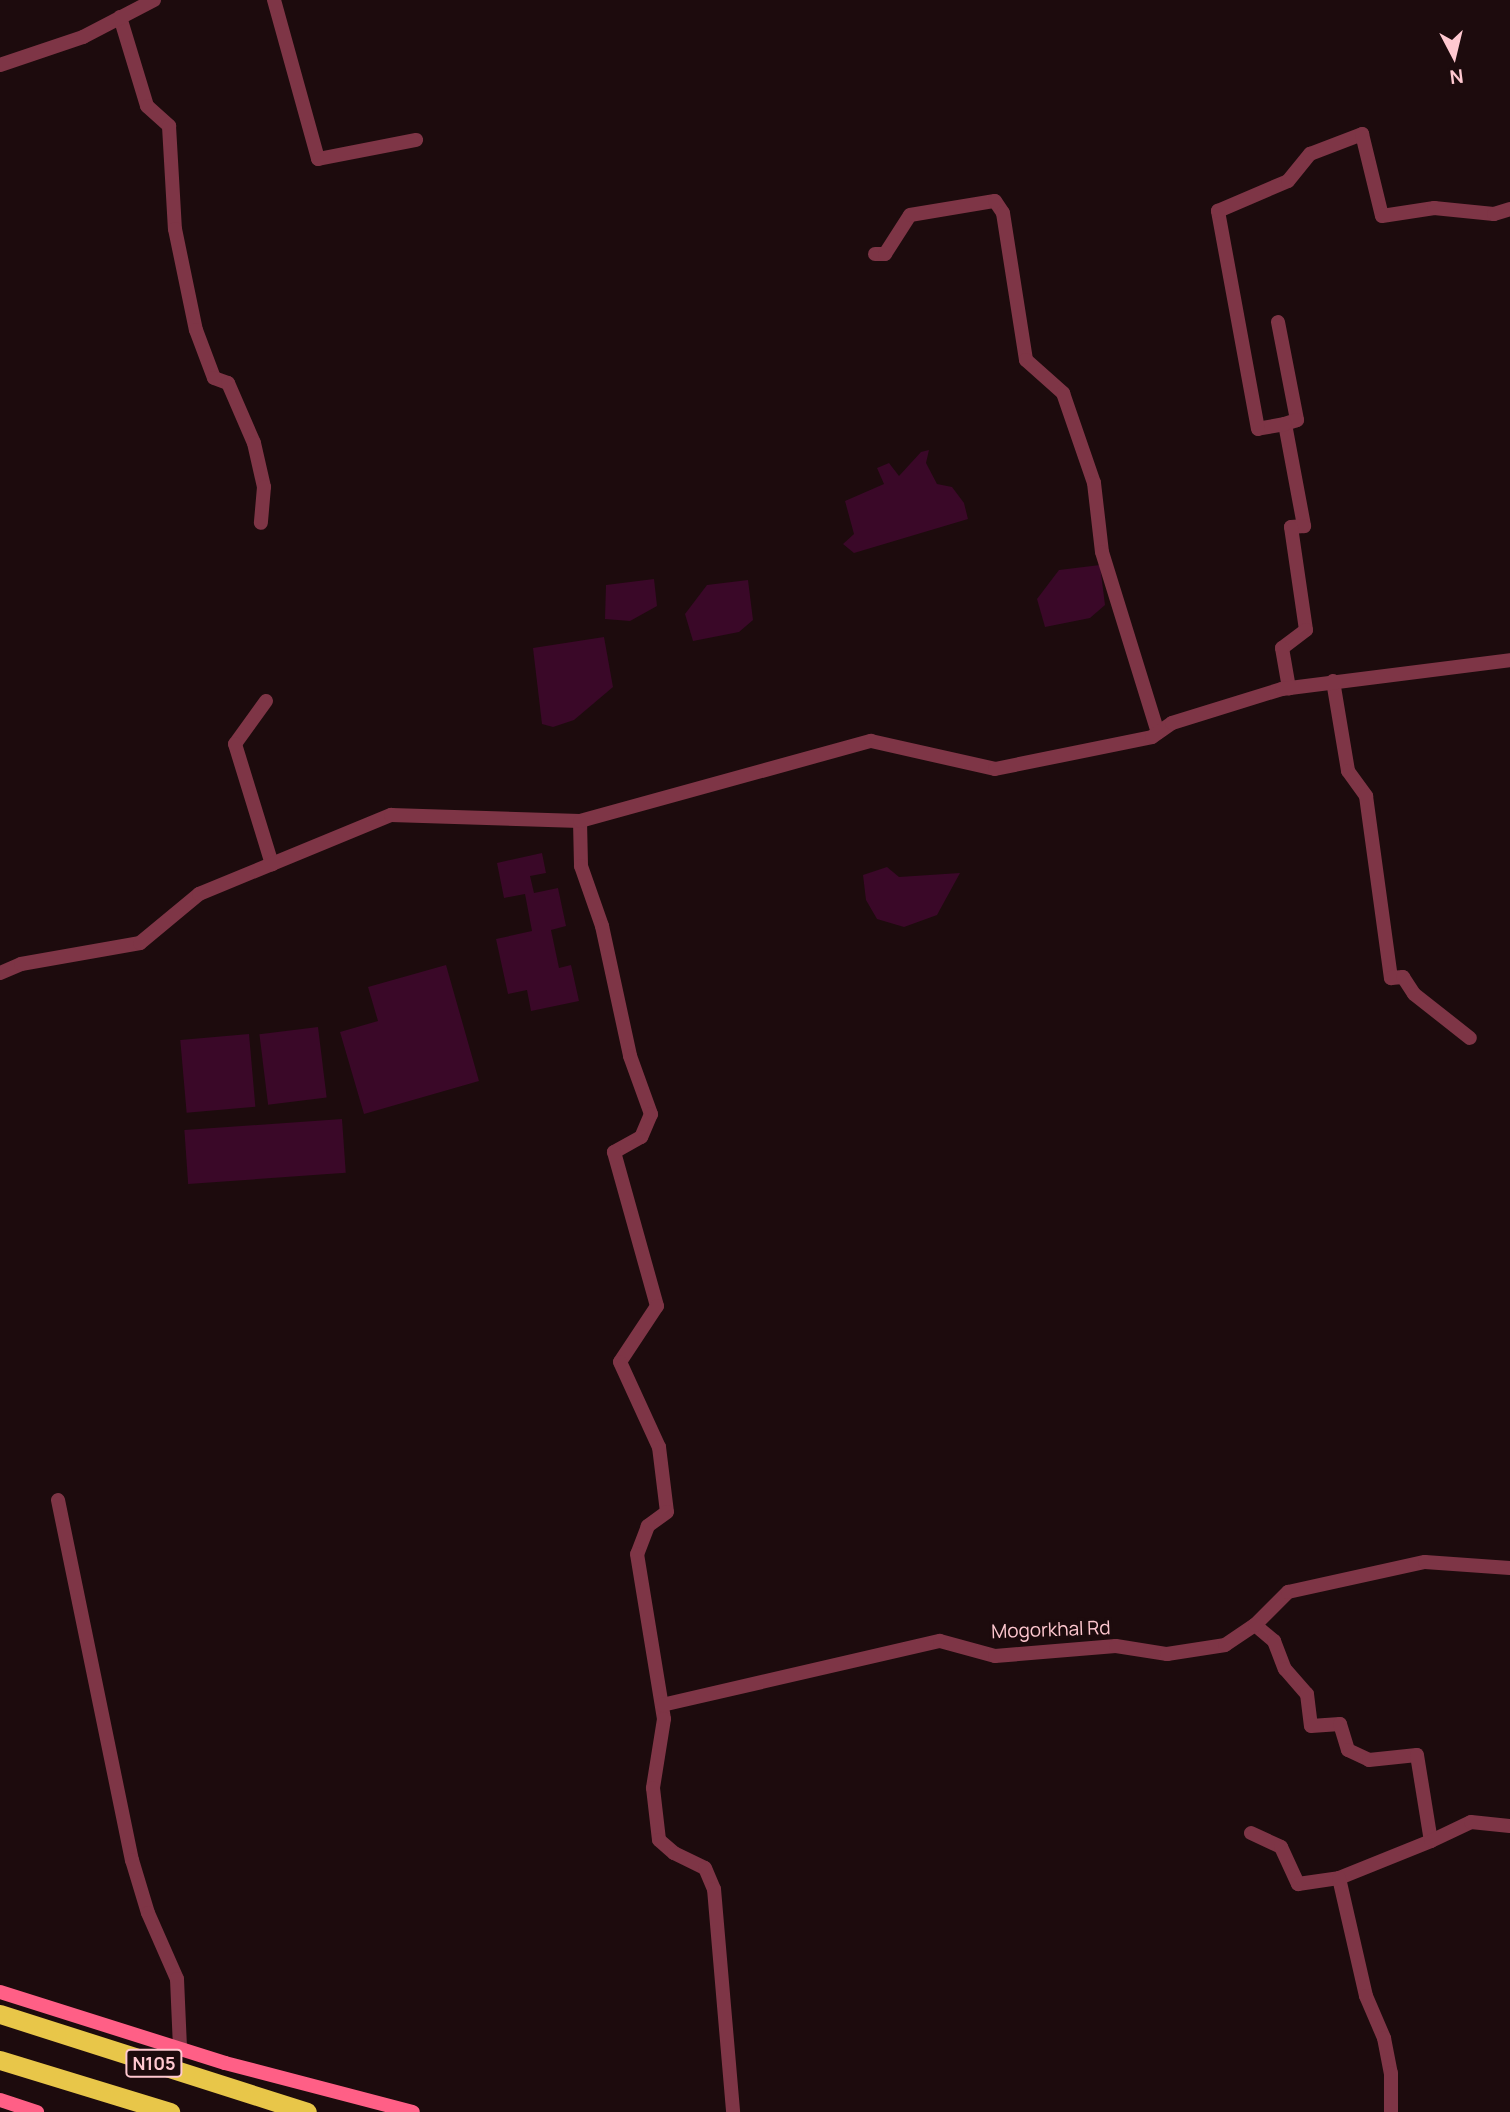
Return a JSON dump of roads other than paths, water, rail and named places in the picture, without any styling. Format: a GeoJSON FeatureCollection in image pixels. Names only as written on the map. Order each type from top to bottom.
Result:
{"type":"FeatureCollection","features":[{"type":"Feature","properties":{"kind":"highway","name":"N105"},"geometry":{"type":"LineString","coordinates":[[0,2014],[307,2112]]}},
{"type":"Feature","properties":{"kind":"highway","name":"N105"},"geometry":{"type":"LineString","coordinates":[[0,2060],[170,2112]]}},
{"type":"Feature","properties":{"kind":"main road"},"geometry":{"type":"LineString","coordinates":[[0,1992],[180,2049],[412,2112]]}},
{"type":"Feature","properties":{"kind":"main road"},"geometry":{"type":"LineString","coordinates":[[0,2100],[37,2112]]}},
{"type":"Feature","properties":{"kind":"street"},"geometry":{"type":"LineString","coordinates":[[0,65],[83,37],[138,4],[153,0]]}},
{"type":"Feature","properties":{"kind":"street"},"geometry":{"type":"LineString","coordinates":[[274,0],[318,159],[416,140]]}},
{"type":"Feature","properties":{"kind":"street"},"geometry":{"type":"LineString","coordinates":[[120,17],[147,106],[169,126],[175,229],[196,330],[214,378],[229,383],[254,443],[264,487],[261,523]]}},
{"type":"Feature","properties":{"kind":"street"},"geometry":{"type":"LineString","coordinates":[[1278,322],[1297,420],[1258,429],[1217,211],[1288,181],[1310,154],[1362,134],[1382,216],[1434,208],[1494,214],[1510,209]]}},
{"type":"Feature","properties":{"kind":"street"},"geometry":{"type":"LineString","coordinates":[[875,254],[885,254],[910,215],[995,201],[1003,213],[1026,360],[1063,393],[1094,483],[1102,552],[1158,733]]}},
{"type":"Feature","properties":{"kind":"street"},"geometry":{"type":"LineString","coordinates":[[1285,424],[1304,526],[1291,527],[1306,630],[1282,648],[1289,688]]}},
{"type":"Feature","properties":{"kind":"street"},"geometry":{"type":"LineString","coordinates":[[0,973],[21,964],[140,943],[199,894],[391,815],[580,821],[871,741],[995,769],[1158,733],[1172,723],[1289,688],[1510,660]]}},
{"type":"Feature","properties":{"kind":"street"},"geometry":{"type":"LineString","coordinates":[[1333,681],[1348,771],[1366,796],[1391,978],[1404,976],[1414,993],[1470,1038]]}},
{"type":"Feature","properties":{"kind":"street"},"geometry":{"type":"LineString","coordinates":[[266,701],[235,744],[272,864]]}},
{"type":"Feature","properties":{"kind":"street"},"geometry":{"type":"LineString","coordinates":[[580,821],[581,866],[602,926],[630,1056],[651,1114],[641,1138],[614,1152],[657,1306],[620,1362],[659,1447],[667,1512],[648,1526],[637,1554],[664,1719],[653,1788],[659,1840],[705,1868],[714,1889],[733,2112]]}},
{"type":"Feature","properties":{"kind":"street"},"geometry":{"type":"LineString","coordinates":[[58,1500],[132,1860],[148,1913],[177,1979],[180,2049]]}},
{"type":"Feature","properties":{"kind":"street","name":"Mogorkhal Rd"},"geometry":{"type":"LineString","coordinates":[[662,1704],[940,1641],[995,1656],[1116,1646],[1167,1654],[1225,1645],[1255,1625],[1289,1592],[1425,1562],[1510,1568]]}},
{"type":"Feature","properties":{"kind":"street"},"geometry":{"type":"LineString","coordinates":[[1255,1625],[1274,1641],[1285,1669],[1307,1695],[1311,1726],[1340,1724],[1348,1750],[1369,1760],[1417,1755],[1431,1841]]}},
{"type":"Feature","properties":{"kind":"street"},"geometry":{"type":"LineString","coordinates":[[1251,1832],[1281,1847],[1298,1884],[1339,1878],[1471,1822],[1510,1826]]}},
{"type":"Feature","properties":{"kind":"street"},"geometry":{"type":"LineString","coordinates":[[1339,1878],[1366,1996],[1384,2038],[1391,2073],[1391,2112]]}}]}
